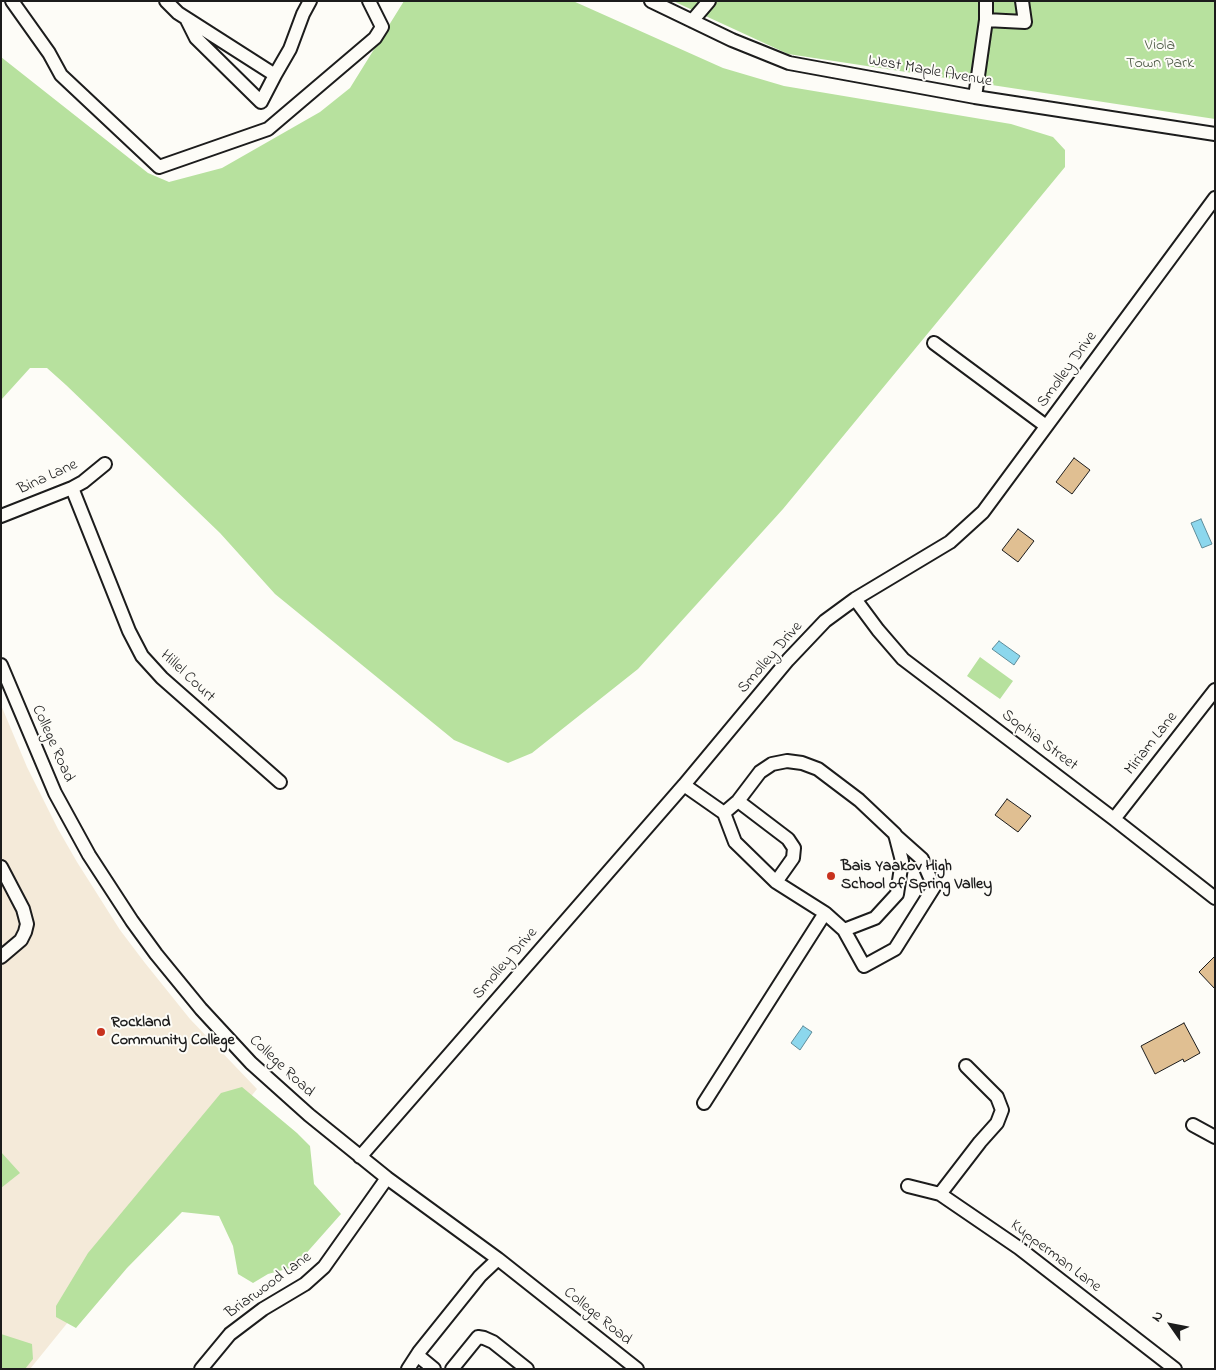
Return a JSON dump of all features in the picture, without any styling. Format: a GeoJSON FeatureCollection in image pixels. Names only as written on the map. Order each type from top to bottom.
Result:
{"type":"FeatureCollection","features":[{"type":"Feature","properties":{"kind":"street"},"geometry":{"type":"LineString","coordinates":[[12,1],[49,53],[61,75],[159,167],[268,129],[374,38],[382,27],[369,1]]}},
{"type":"Feature","properties":{"kind":"street"},"geometry":{"type":"LineString","coordinates":[[166,1],[186,19],[275,75]]}},
{"type":"Feature","properties":{"kind":"street"},"geometry":{"type":"LineString","coordinates":[[186,19],[196,38],[261,102],[290,49],[310,1]]}},
{"type":"Feature","properties":{"kind":"street","name":"West Maple Avenue"},"geometry":{"type":"LineString","coordinates":[[650,1],[789,63],[975,97],[1215,134]]}},
{"type":"Feature","properties":{"kind":"street"},"geometry":{"type":"LineString","coordinates":[[692,21],[709,1]]}},
{"type":"Feature","properties":{"kind":"street"},"geometry":{"type":"LineString","coordinates":[[975,97],[986,20],[986,1]]}},
{"type":"Feature","properties":{"kind":"street"},"geometry":{"type":"LineString","coordinates":[[986,20],[1025,22],[1022,1]]}},
{"type":"Feature","properties":{"kind":"street","name":"Smolley Drive"},"geometry":{"type":"LineString","coordinates":[[360,1157],[684,784],[788,660],[825,621],[855,599],[950,542],[984,512],[1215,198]]}},
{"type":"Feature","properties":{"kind":"street"},"geometry":{"type":"LineString","coordinates":[[934,343],[1046,426]]}},
{"type":"Feature","properties":{"kind":"street","name":"Bina Lane"},"geometry":{"type":"LineString","coordinates":[[1,516],[72,488],[83,482],[105,464]]}},
{"type":"Feature","properties":{"kind":"street","name":"Hillel Court"},"geometry":{"type":"LineString","coordinates":[[72,488],[129,631],[142,656],[162,678],[280,782]]}},
{"type":"Feature","properties":{"kind":"street","name":"Sophia Street"},"geometry":{"type":"LineString","coordinates":[[855,599],[903,659],[1114,818],[1215,898]]}},
{"type":"Feature","properties":{"kind":"street","name":"College Road"},"geometry":{"type":"LineString","coordinates":[[1,665],[41,762],[71,822],[108,886],[156,954],[201,1009],[251,1062],[309,1115],[387,1178],[498,1258],[636,1369]]}},
{"type":"Feature","properties":{"kind":"street","name":"Miriam Lane"},"geometry":{"type":"LineString","coordinates":[[1114,818],[1215,690]]}},
{"type":"Feature","properties":{"kind":"street"},"geometry":{"type":"LineString","coordinates":[[684,784],[724,814],[735,842],[776,882],[825,913],[844,930],[864,966],[895,949],[934,887],[922,859],[859,800],[818,769],[802,763],[787,761],[772,764],[760,772],[738,801],[724,814]]}},
{"type":"Feature","properties":{"kind":"street"},"geometry":{"type":"LineString","coordinates":[[738,801],[788,839],[794,848],[793,858],[776,882]]}},
{"type":"Feature","properties":{"kind":"street"},"geometry":{"type":"LineString","coordinates":[[844,930],[875,918],[897,894],[902,861],[895,834]]}},
{"type":"Feature","properties":{"kind":"street"},"geometry":{"type":"LineString","coordinates":[[1,867],[23,909],[27,924],[20,940],[1,957]]}},
{"type":"Feature","properties":{"kind":"street"},"geometry":{"type":"LineString","coordinates":[[704,1103],[825,913]]}},
{"type":"Feature","properties":{"kind":"street"},"geometry":{"type":"LineString","coordinates":[[940,1194],[997,1123],[1002,1110],[997,1097],[966,1066]]}},
{"type":"Feature","properties":{"kind":"street"},"geometry":{"type":"LineString","coordinates":[[1193,1125],[1215,1137]]}},
{"type":"Feature","properties":{"kind":"street","name":"Briarwood Lane"},"geometry":{"type":"LineString","coordinates":[[201,1369],[230,1334],[263,1309],[306,1284],[324,1267],[387,1178]]}},
{"type":"Feature","properties":{"kind":"street","name":"Kupperman Lane"},"geometry":{"type":"LineString","coordinates":[[908,1186],[940,1194],[1019,1248],[1175,1369]]}},
{"type":"Feature","properties":{"kind":"street"},"geometry":{"type":"LineString","coordinates":[[408,1369],[480,1276],[498,1258]]}},
{"type":"Feature","properties":{"kind":"street"},"geometry":{"type":"LineString","coordinates":[[452,1369],[478,1337],[493,1342],[527,1369]]}},
{"type":"Feature","properties":{"kind":"street"},"geometry":{"type":"LineString","coordinates":[[417,1356],[434,1369]]}},
{"type":"Feature","properties":{"kind":"shaded area","name":"Rockland Community College"},"geometry":{"type":"Polygon","coordinates":[[[1,705],[27,767],[58,829],[120,930],[190,1019],[257,1089],[30,1369],[1,1369],[1,705]]]}},
{"type":"Feature","properties":{"kind":"green space"},"geometry":{"type":"Polygon","coordinates":[[[404,1],[573,1],[723,68],[784,86],[1011,124],[1053,137],[1065,150],[1065,167],[783,509],[638,669],[532,753],[508,763],[454,740],[275,594],[220,533],[47,368],[30,368],[1,400],[1,57],[148,173],[169,182],[222,168],[320,112],[350,88],[404,1]]]}},
{"type":"Feature","properties":{"kind":"green space","name":"Viola Town Park"},"geometry":{"type":"Polygon","coordinates":[[[673,1],[1215,1],[1215,119],[788,54],[673,1]]]}},
{"type":"Feature","properties":{"kind":"green space"},"geometry":{"type":"Polygon","coordinates":[[[980,657],[1013,681],[1000,699],[967,676],[980,657]]]}},
{"type":"Feature","properties":{"kind":"green space"},"geometry":{"type":"Polygon","coordinates":[[[242,1087],[310,1146],[314,1184],[341,1214],[294,1267],[268,1274],[253,1283],[238,1274],[233,1246],[219,1216],[182,1212],[127,1268],[76,1328],[56,1317],[56,1306],[88,1253],[221,1093],[242,1087]]]}},
{"type":"Feature","properties":{"kind":"green space"},"geometry":{"type":"Polygon","coordinates":[[[1,1152],[20,1173],[1,1188],[1,1152]]]}},
{"type":"Feature","properties":{"kind":"green space"},"geometry":{"type":"Polygon","coordinates":[[[1,1334],[32,1344],[33,1359],[25,1369],[1,1369],[1,1334]]]}},
{"type":"Feature","properties":{"kind":"water"},"geometry":{"type":"Polygon","coordinates":[[[1201,519],[1212,544],[1202,548],[1191,523],[1201,519]]]}},
{"type":"Feature","properties":{"kind":"water"},"geometry":{"type":"Polygon","coordinates":[[[999,641],[1020,656],[1014,665],[992,649],[999,641]]]}},
{"type":"Feature","properties":{"kind":"water"},"geometry":{"type":"Polygon","coordinates":[[[803,1026],[812,1032],[800,1050],[791,1043],[803,1026]]]}},
{"type":"Feature","properties":{"kind":"building"},"geometry":{"type":"Polygon","coordinates":[[[1074,458],[1090,470],[1072,494],[1056,482],[1074,458]]]}},
{"type":"Feature","properties":{"kind":"building"},"geometry":{"type":"Polygon","coordinates":[[[1018,529],[1034,541],[1018,562],[1002,550],[1018,529]]]}},
{"type":"Feature","properties":{"kind":"building"},"geometry":{"type":"Polygon","coordinates":[[[1007,799],[1031,816],[1018,832],[995,815],[1007,799]]]}},
{"type":"Feature","properties":{"kind":"building"},"geometry":{"type":"Polygon","coordinates":[[[1215,956],[1215,989],[1199,972],[1215,956]]]}},
{"type":"Feature","properties":{"kind":"building"},"geometry":{"type":"Polygon","coordinates":[[[1184,1023],[1200,1053],[1184,1062],[1183,1059],[1155,1074],[1141,1046],[1184,1023]]]}},
{"type":"Feature","properties":{"kind":"place","name":"Bais Yaakov High School of Spring Valley"},"geometry":{"type":"Point","coordinates":[831,876]}},
{"type":"Feature","properties":{"kind":"place","name":"Rockland Community College"},"geometry":{"type":"Point","coordinates":[101,1032]}}]}
